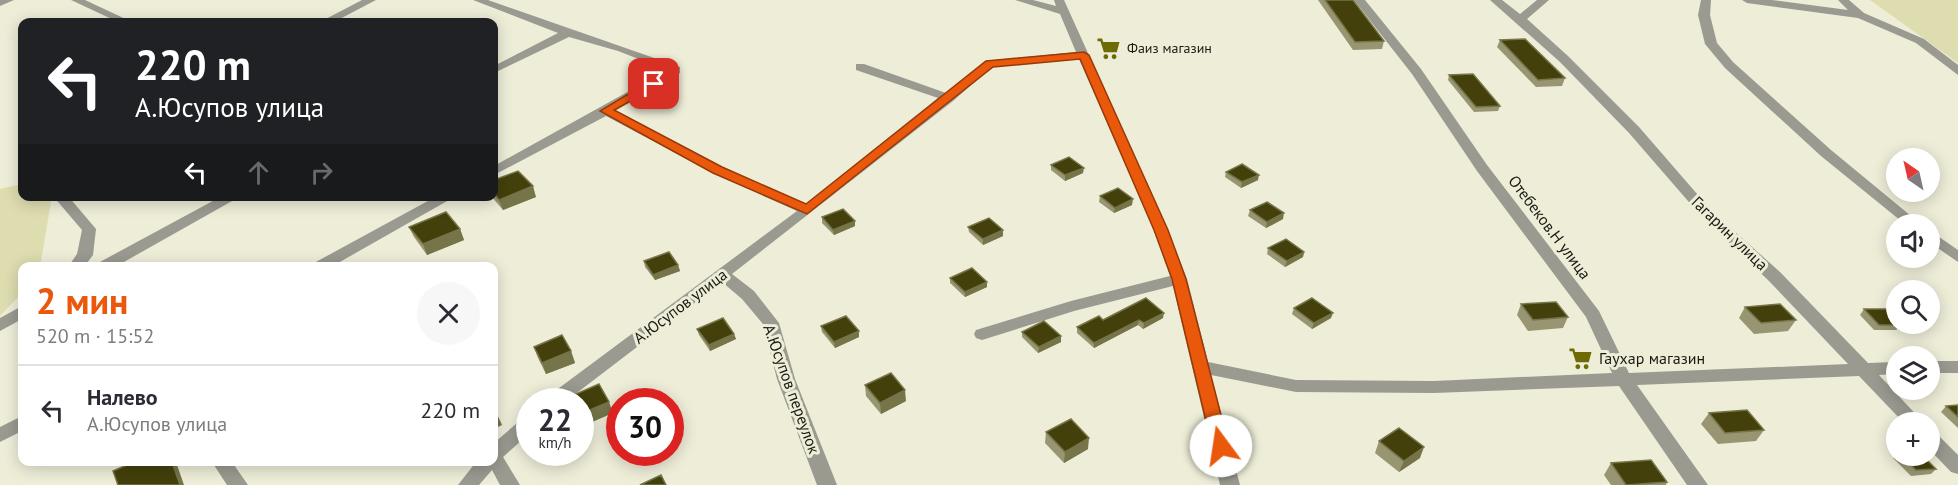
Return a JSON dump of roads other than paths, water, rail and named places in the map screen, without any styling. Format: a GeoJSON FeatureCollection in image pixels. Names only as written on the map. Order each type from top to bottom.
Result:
{"type":"FeatureCollection","features":[{"type":"Feature","properties":{"kind":"street"},"geometry":{"type":"LineString","coordinates":[[0,3],[9,0]]}},
{"type":"Feature","properties":{"kind":"street"},"geometry":{"type":"LineString","coordinates":[[76,0],[117,18]]}},
{"type":"Feature","properties":{"kind":"street"},"geometry":{"type":"LineString","coordinates":[[334,18],[371,0]]}},
{"type":"Feature","properties":{"kind":"street"},"geometry":{"type":"LineString","coordinates":[[478,0],[676,70],[606,111],[498,169]]}},
{"type":"Feature","properties":{"kind":"street"},"geometry":{"type":"LineString","coordinates":[[1020,0],[1063,6],[1161,230],[1179,279],[1230,485]]}},
{"type":"Feature","properties":{"kind":"street","name":"Отебеков.Н улица"},"geometry":{"type":"LineString","coordinates":[[1359,0],[1418,72],[1482,168],[1593,315],[1623,378],[1698,485]]}},
{"type":"Feature","properties":{"kind":"street","name":"Гагарин улица"},"geometry":{"type":"LineString","coordinates":[[1495,0],[1520,19],[1625,121],[1706,213],[1775,277],[1904,412]]}},
{"type":"Feature","properties":{"kind":"street"},"geometry":{"type":"LineString","coordinates":[[1520,19],[1544,0]]}},
{"type":"Feature","properties":{"kind":"street"},"geometry":{"type":"LineString","coordinates":[[1706,0],[1704,15],[1711,44],[1729,65],[1826,153],[1901,214]]}},
{"type":"Feature","properties":{"kind":"street"},"geometry":{"type":"LineString","coordinates":[[1747,0],[1860,15],[1920,41],[1958,71]]}},
{"type":"Feature","properties":{"kind":"street"},"geometry":{"type":"LineString","coordinates":[[1843,0],[1860,15]]}},
{"type":"Feature","properties":{"kind":"street"},"geometry":{"type":"LineString","coordinates":[[498,68],[568,33]]}},
{"type":"Feature","properties":{"kind":"street","name":"А.Юсупов улица"},"geometry":{"type":"LineString","coordinates":[[571,388],[807,210],[990,64],[1084,55]]}},
{"type":"Feature","properties":{"kind":"street"},"geometry":{"type":"LineString","coordinates":[[860,67],[949,98]]}},
{"type":"Feature","properties":{"kind":"street"},"geometry":{"type":"LineString","coordinates":[[606,111],[718,170],[807,210]]}},
{"type":"Feature","properties":{"kind":"street"},"geometry":{"type":"LineString","coordinates":[[64,201],[89,229],[85,255],[80,262]]}},
{"type":"Feature","properties":{"kind":"street"},"geometry":{"type":"LineString","coordinates":[[112,262],[225,201]]}},
{"type":"Feature","properties":{"kind":"street"},"geometry":{"type":"LineString","coordinates":[[328,262],[440,201]]}},
{"type":"Feature","properties":{"kind":"street"},"geometry":{"type":"LineString","coordinates":[[1940,243],[1958,257]]}},
{"type":"Feature","properties":{"kind":"street","name":"А.Юсупов переулок"},"geometry":{"type":"LineString","coordinates":[[722,274],[748,295],[771,323],[786,379],[827,485]]}},
{"type":"Feature","properties":{"kind":"street"},"geometry":{"type":"LineString","coordinates":[[982,334],[1071,306],[1179,279]]}},
{"type":"Feature","properties":{"kind":"street"},"geometry":{"type":"LineString","coordinates":[[0,325],[18,314]]}},
{"type":"Feature","properties":{"kind":"street"},"geometry":{"type":"LineString","coordinates":[[1201,367],[1296,386],[1434,387],[1886,368]]}},
{"type":"Feature","properties":{"kind":"street"},"geometry":{"type":"LineString","coordinates":[[1940,367],[1958,367]]}},
{"type":"Feature","properties":{"kind":"street"},"geometry":{"type":"LineString","coordinates":[[0,435],[18,425]]}},
{"type":"Feature","properties":{"kind":"street"},"geometry":{"type":"LineString","coordinates":[[498,452],[516,435]]}},
{"type":"Feature","properties":{"kind":"street"},"geometry":{"type":"LineString","coordinates":[[1940,449],[1958,468]]}},
{"type":"Feature","properties":{"kind":"street"},"geometry":{"type":"LineString","coordinates":[[498,463],[510,485]]}},
{"type":"Feature","properties":{"kind":"street"},"geometry":{"type":"LineString","coordinates":[[224,466],[238,485]]}},
{"type":"Feature","properties":{"kind":"street"},"geometry":{"type":"LineString","coordinates":[[468,485],[484,466]]}},
{"type":"Feature","properties":{"kind":"place","name":"Фаиз магазин"},"geometry":{"type":"Point","coordinates":[1109,48]}},
{"type":"Feature","properties":{"kind":"place","name":"Гаухар магазин"},"geometry":{"type":"Point","coordinates":[1581,358]}}]}
